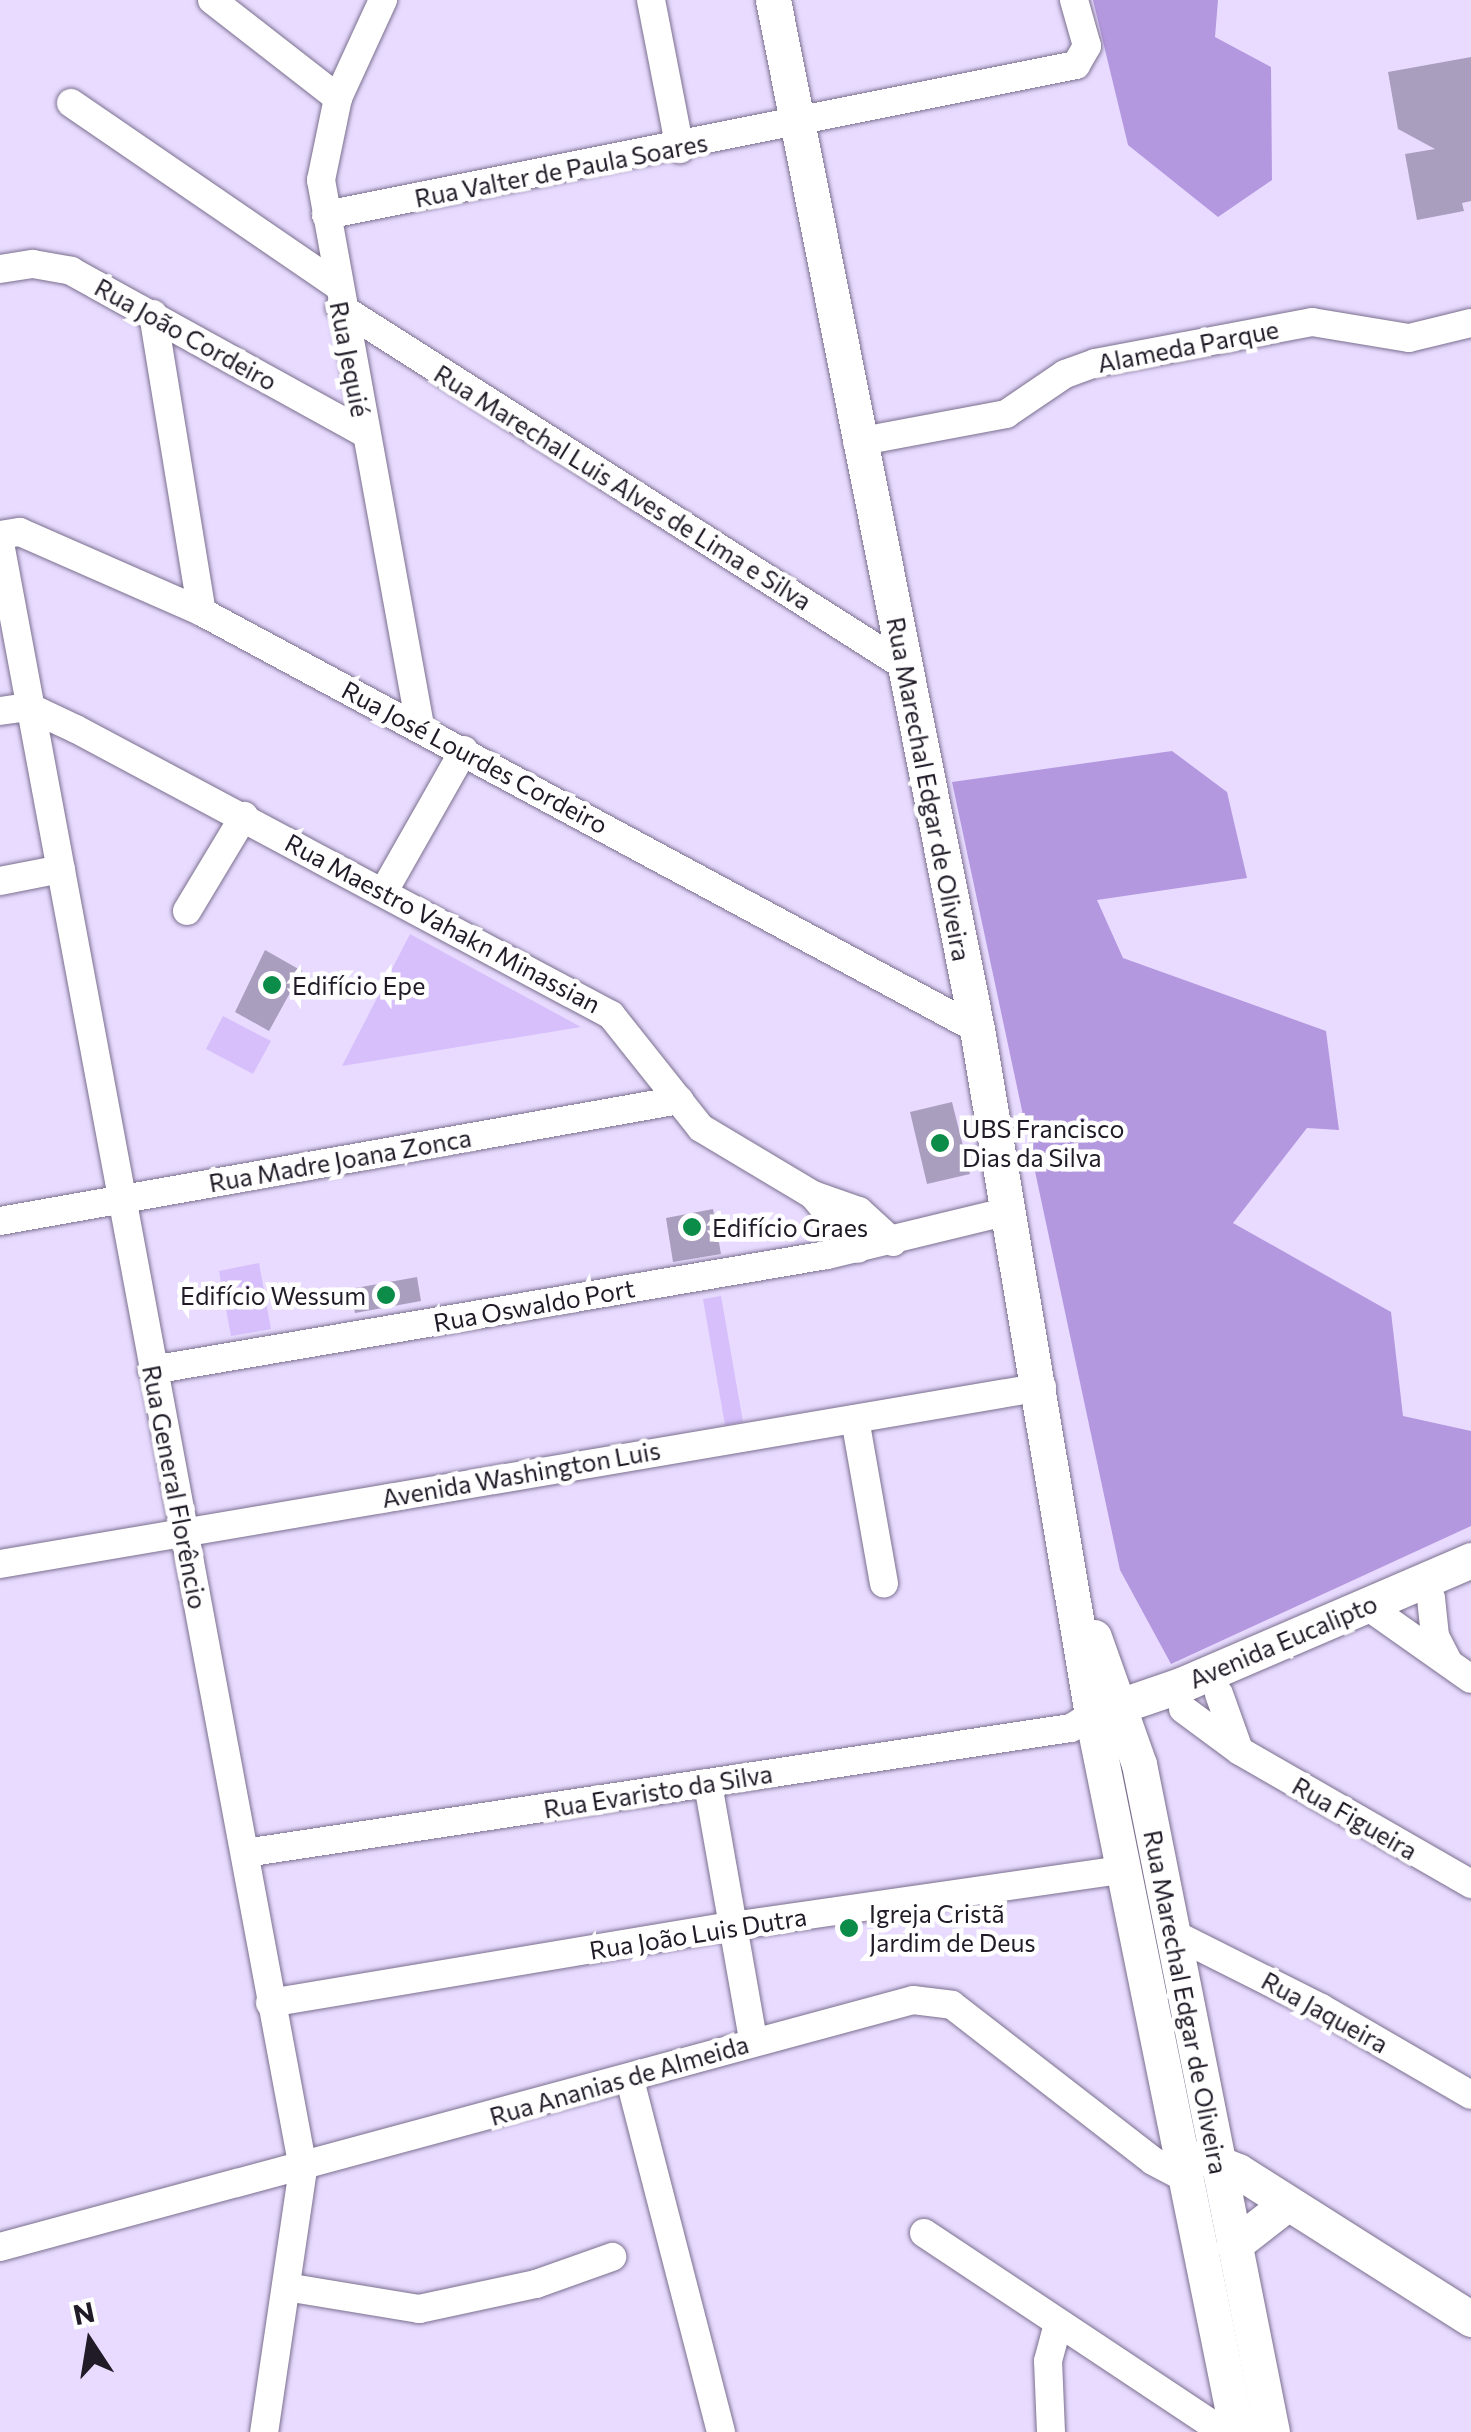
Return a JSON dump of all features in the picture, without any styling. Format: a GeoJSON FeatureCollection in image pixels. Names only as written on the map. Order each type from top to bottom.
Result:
{"type":"FeatureCollection","features":[{"type":"Feature","properties":{"kind":"main road","name":"Rua Marechal Edgar de Oliveira"},"geometry":{"type":"LineString","coordinates":[[773,0],[857,442],[906,667],[962,1012],[1011,1221],[1042,1387],[1071,1580],[1103,1724],[1126,1869],[1203,2170],[1234,2245],[1272,2432]]}},
{"type":"Feature","properties":{"kind":"main road","name":"Avenida Eucalipto"},"geometry":{"type":"LineString","coordinates":[[1103,1724],[1183,1709],[1219,1694],[1471,1560]]}},
{"type":"Feature","properties":{"kind":"main road","name":"Avenida Eucalipto"},"geometry":{"type":"LineString","coordinates":[[1103,1724],[1375,1612],[1430,1598],[1471,1580]]}},
{"type":"Feature","properties":{"kind":"main road","name":"Rua Marechal Edgar de Oliveira"},"geometry":{"type":"LineString","coordinates":[[1103,1724],[1176,1935],[1236,2432]]}},
{"type":"Feature","properties":{"kind":"main road"},"geometry":{"type":"LineString","coordinates":[[1203,2170],[1289,2211],[1471,2319]]}},
{"type":"Feature","properties":{"kind":"main road"},"geometry":{"type":"LineString","coordinates":[[1234,2245],[1289,2211]]}},
{"type":"Feature","properties":{"kind":"street"},"geometry":{"type":"LineString","coordinates":[[212,0],[338,98]]}},
{"type":"Feature","properties":{"kind":"street","name":"Rua Jequié"},"geometry":{"type":"LineString","coordinates":[[382,0],[338,98],[322,160],[337,296],[420,726]]}},
{"type":"Feature","properties":{"kind":"street"},"geometry":{"type":"LineString","coordinates":[[651,0],[680,149]]}},
{"type":"Feature","properties":{"kind":"street","name":"Rua Valter de Paula Soares"},"geometry":{"type":"LineString","coordinates":[[326,215],[680,149],[1076,65],[1086,57],[1074,0]]}},
{"type":"Feature","properties":{"kind":"street","name":"Rua Marechal Luis Alves de Lima e Silva"},"geometry":{"type":"LineString","coordinates":[[70,103],[337,296],[906,667]]}},
{"type":"Feature","properties":{"kind":"street","name":"Rua João Cordeiro"},"geometry":{"type":"LineString","coordinates":[[0,269],[56,266],[153,314],[364,433]]}},
{"type":"Feature","properties":{"kind":"street"},"geometry":{"type":"LineString","coordinates":[[153,314],[202,612]]}},
{"type":"Feature","properties":{"kind":"street","name":"Alameda Parque"},"geometry":{"type":"LineString","coordinates":[[857,442],[1006,414],[1065,374],[1096,363],[1312,322],[1409,338],[1471,324]]}},
{"type":"Feature","properties":{"kind":"street","name":"Rua José Lourdes Cordeiro"},"geometry":{"type":"LineString","coordinates":[[0,535],[20,532],[202,612],[962,1012]]}},
{"type":"Feature","properties":{"kind":"street","name":"Rua General Florêncio"},"geometry":{"type":"LineString","coordinates":[[0,544],[303,2169],[264,2432]]}},
{"type":"Feature","properties":{"kind":"street"},"geometry":{"type":"LineString","coordinates":[[0,711],[28,707]]}},
{"type":"Feature","properties":{"kind":"street","name":"Rua Maestro Vahakn Minassian"},"geometry":{"type":"LineString","coordinates":[[28,707],[244,816],[611,1014],[679,1100],[726,1146],[813,1194],[859,1210],[904,1240]]}},
{"type":"Feature","properties":{"kind":"street"},"geometry":{"type":"LineString","coordinates":[[384,891],[464,750]]}},
{"type":"Feature","properties":{"kind":"street"},"geometry":{"type":"LineString","coordinates":[[188,911],[244,816]]}},
{"type":"Feature","properties":{"kind":"street"},"geometry":{"type":"LineString","coordinates":[[0,881],[61,870]]}},
{"type":"Feature","properties":{"kind":"street","name":"Rua Madre Joana Zonca"},"geometry":{"type":"LineString","coordinates":[[0,1221],[679,1100]]}},
{"type":"Feature","properties":{"kind":"street","name":"Rua Maestro Vahakn Minassian"},"geometry":{"type":"LineString","coordinates":[[813,1194],[858,1249]]}},
{"type":"Feature","properties":{"kind":"street","name":"Rua Oswaldo Port"},"geometry":{"type":"LineString","coordinates":[[152,1370],[1011,1221]]}},
{"type":"Feature","properties":{"kind":"street","name":"Avenida Washington Luis"},"geometry":{"type":"LineString","coordinates":[[0,1564],[1042,1387]]}},
{"type":"Feature","properties":{"kind":"street"},"geometry":{"type":"LineString","coordinates":[[855,1419],[884,1583]]}},
{"type":"Feature","properties":{"kind":"street"},"geometry":{"type":"LineString","coordinates":[[1430,1598],[1435,1636],[1462,1674]]}},
{"type":"Feature","properties":{"kind":"street"},"geometry":{"type":"LineString","coordinates":[[1375,1612],[1462,1674]]}},
{"type":"Feature","properties":{"kind":"street"},"geometry":{"type":"LineString","coordinates":[[1219,1694],[1240,1752]]}},
{"type":"Feature","properties":{"kind":"street","name":"Rua Figueira"},"geometry":{"type":"LineString","coordinates":[[1183,1709],[1240,1752],[1471,1884]]}},
{"type":"Feature","properties":{"kind":"street","name":"Rua Evaristo da Silva"},"geometry":{"type":"LineString","coordinates":[[245,1853],[1103,1724]]}},
{"type":"Feature","properties":{"kind":"street"},"geometry":{"type":"LineString","coordinates":[[708,1784],[753,2040]]}},
{"type":"Feature","properties":{"kind":"street","name":"Rua João Luis Dutra"},"geometry":{"type":"LineString","coordinates":[[270,2003],[732,1926],[1126,1869]]}},
{"type":"Feature","properties":{"kind":"street","name":"Rua Jaqueira"},"geometry":{"type":"LineString","coordinates":[[1176,1935],[1321,2008],[1471,2095]]}},
{"type":"Feature","properties":{"kind":"street","name":"Rua Ananias de Almeida"},"geometry":{"type":"LineString","coordinates":[[0,2247],[303,2169],[630,2080],[753,2040],[913,2000],[952,2004],[1152,2161],[1203,2170]]}},
{"type":"Feature","properties":{"kind":"street"},"geometry":{"type":"LineString","coordinates":[[630,2080],[721,2432]]}},
{"type":"Feature","properties":{"kind":"street"},"geometry":{"type":"LineString","coordinates":[[924,2233],[1224,2432]]}},
{"type":"Feature","properties":{"kind":"street"},"geometry":{"type":"LineString","coordinates":[[286,2287],[420,2309],[536,2284],[612,2257]]}},
{"type":"Feature","properties":{"kind":"street"},"geometry":{"type":"LineString","coordinates":[[1051,2432],[1048,2361],[1058,2324]]}},
{"type":"Feature","properties":{"kind":"shaded area"},"geometry":{"type":"Polygon","coordinates":[[[1093,0],[1218,0],[1215,37],[1271,67],[1272,180],[1218,217],[1128,145],[1093,0]]]}},
{"type":"Feature","properties":{"kind":"shaded area"},"geometry":{"type":"Polygon","coordinates":[[[1172,751],[1227,792],[1247,878],[1097,900],[1123,958],[1326,1031],[1339,1130],[1307,1128],[1233,1223],[1391,1312],[1403,1416],[1471,1431],[1471,1526],[1171,1664],[1120,1570],[952,782],[1172,751]]]}},
{"type":"Feature","properties":{"kind":"shaded area"},"geometry":{"type":"Polygon","coordinates":[[[410,934],[581,1027],[342,1066],[410,934]]]}},
{"type":"Feature","properties":{"kind":"shaded area"},"geometry":{"type":"Polygon","coordinates":[[[223,1016],[271,1041],[253,1074],[206,1049],[223,1016]]]}},
{"type":"Feature","properties":{"kind":"shaded area"},"geometry":{"type":"Polygon","coordinates":[[[259,1263],[271,1329],[231,1336],[219,1271],[259,1263]]]}},
{"type":"Feature","properties":{"kind":"shaded area"},"geometry":{"type":"Polygon","coordinates":[[[721,1296],[743,1422],[725,1425],[703,1299],[721,1296]]]}},
{"type":"Feature","properties":{"kind":"building"},"geometry":{"type":"Polygon","coordinates":[[[1471,57],[1471,201],[1462,203],[1464,211],[1417,220],[1405,154],[1435,149],[1398,129],[1388,72],[1471,57]]]}},
{"type":"Feature","properties":{"kind":"building","name":"Edifício Epe"},"geometry":{"type":"Polygon","coordinates":[[[265,950],[302,971],[269,1031],[235,1012],[265,950]]]}},
{"type":"Feature","properties":{"kind":"building","name":"UBS Francisco Dias da Silva"},"geometry":{"type":"Polygon","coordinates":[[[952,1102],[970,1174],[927,1184],[910,1112],[952,1102]]]}},
{"type":"Feature","properties":{"kind":"building","name":"Edifício Graes"},"geometry":{"type":"Polygon","coordinates":[[[713,1209],[721,1254],[673,1262],[666,1218],[713,1209]]]}},
{"type":"Feature","properties":{"kind":"building","name":"Edifício Wessum"},"geometry":{"type":"Polygon","coordinates":[[[417,1277],[421,1301],[355,1313],[350,1289],[417,1277]]]}},
{"type":"Feature","properties":{"kind":"place","name":"Edifício Epe"},"geometry":{"type":"Point","coordinates":[272,985]}},
{"type":"Feature","properties":{"kind":"place","name":"UBS Francisco Dias da Silva"},"geometry":{"type":"Point","coordinates":[940,1143]}},
{"type":"Feature","properties":{"kind":"place","name":"Edifício Graes"},"geometry":{"type":"Point","coordinates":[692,1227]}},
{"type":"Feature","properties":{"kind":"place","name":"Edifício Wessum"},"geometry":{"type":"Point","coordinates":[386,1295]}},
{"type":"Feature","properties":{"kind":"place","name":"Igreja Cristã Jardim de Deus"},"geometry":{"type":"Point","coordinates":[849,1928]}}]}
